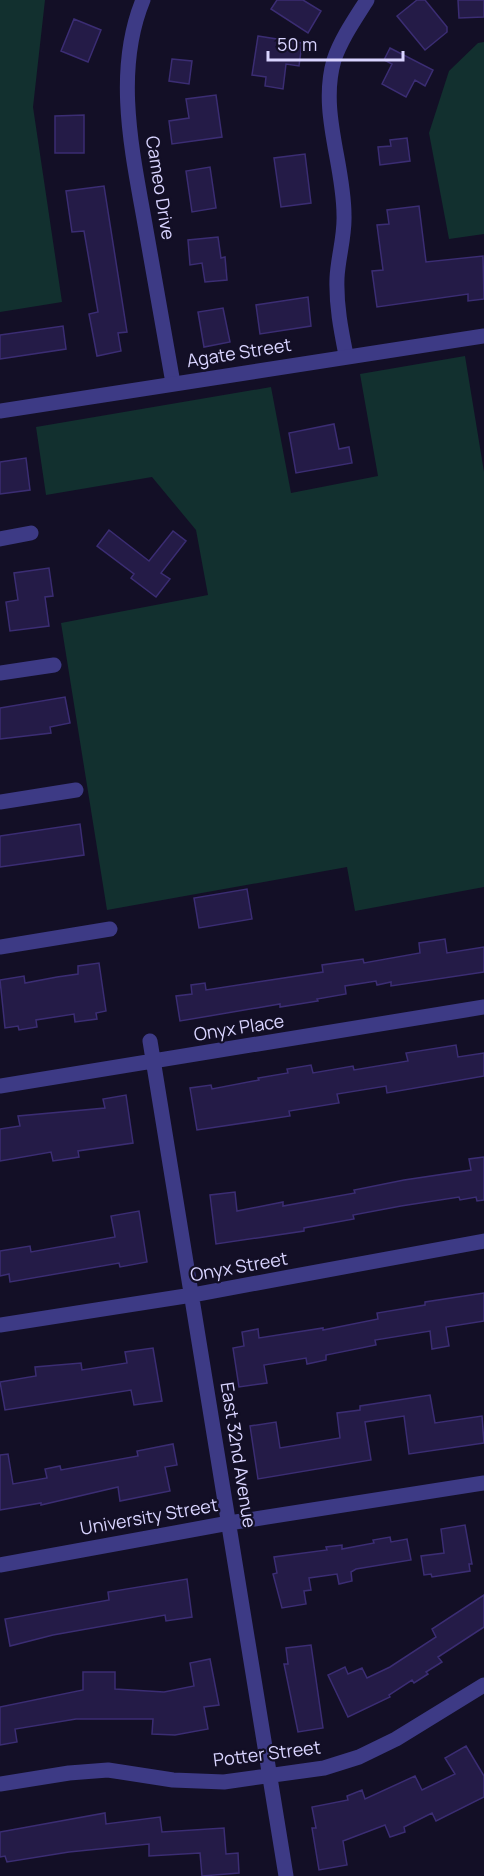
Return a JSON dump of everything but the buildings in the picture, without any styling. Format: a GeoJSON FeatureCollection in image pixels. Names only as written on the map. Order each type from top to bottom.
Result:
{"type":"FeatureCollection","features":[{"type":"Feature","properties":{"kind":"street","name":"Cameo Drive"},"geometry":{"type":"LineString","coordinates":[[143,0],[132,26],[126,85],[135,164],[173,383]]}},
{"type":"Feature","properties":{"kind":"street"},"geometry":{"type":"LineString","coordinates":[[346,355],[338,314],[337,277],[345,216],[332,125],[330,90],[334,61],[345,35],[367,0]]}},
{"type":"Feature","properties":{"kind":"street","name":"Agate Street"},"geometry":{"type":"LineString","coordinates":[[0,411],[346,355],[484,336]]}},
{"type":"Feature","properties":{"kind":"street"},"geometry":{"type":"LineString","coordinates":[[0,539],[31,533]]}},
{"type":"Feature","properties":{"kind":"street"},"geometry":{"type":"LineString","coordinates":[[0,673],[54,665]]}},
{"type":"Feature","properties":{"kind":"street"},"geometry":{"type":"LineString","coordinates":[[0,801],[76,790]]}},
{"type":"Feature","properties":{"kind":"street"},"geometry":{"type":"LineString","coordinates":[[0,946],[110,929]]}},
{"type":"Feature","properties":{"kind":"street","name":"Onyx Place"},"geometry":{"type":"LineString","coordinates":[[0,1086],[484,1007]]}},
{"type":"Feature","properties":{"kind":"street","name":"East 32nd Avenue"},"geometry":{"type":"LineString","coordinates":[[150,1041],[286,1876]]}},
{"type":"Feature","properties":{"kind":"street","name":"Onyx Street"},"geometry":{"type":"LineString","coordinates":[[0,1326],[192,1295],[484,1241]]}},
{"type":"Feature","properties":{"kind":"street","name":"University Street"},"geometry":{"type":"LineString","coordinates":[[0,1565],[229,1522],[484,1483]]}},
{"type":"Feature","properties":{"kind":"street","name":"Potter Street"},"geometry":{"type":"LineString","coordinates":[[0,1784],[69,1773],[108,1770],[173,1780],[224,1782],[324,1768],[359,1757],[396,1739],[484,1685]]}},
{"type":"Feature","properties":{"kind":"green space"},"geometry":{"type":"Polygon","coordinates":[[[0,0],[45,0],[33,107],[62,302],[0,312],[0,0]]]}},
{"type":"Feature","properties":{"kind":"green space"},"geometry":{"type":"Polygon","coordinates":[[[484,42],[484,234],[449,239],[429,133],[449,71],[478,43],[484,42]]]}},
{"type":"Feature","properties":{"kind":"green space"},"geometry":{"type":"Polygon","coordinates":[[[465,356],[484,472],[484,887],[355,911],[347,867],[107,910],[61,623],[208,595],[196,530],[152,477],[46,495],[36,427],[271,387],[291,493],[378,476],[360,374],[465,356]]]}}]}
